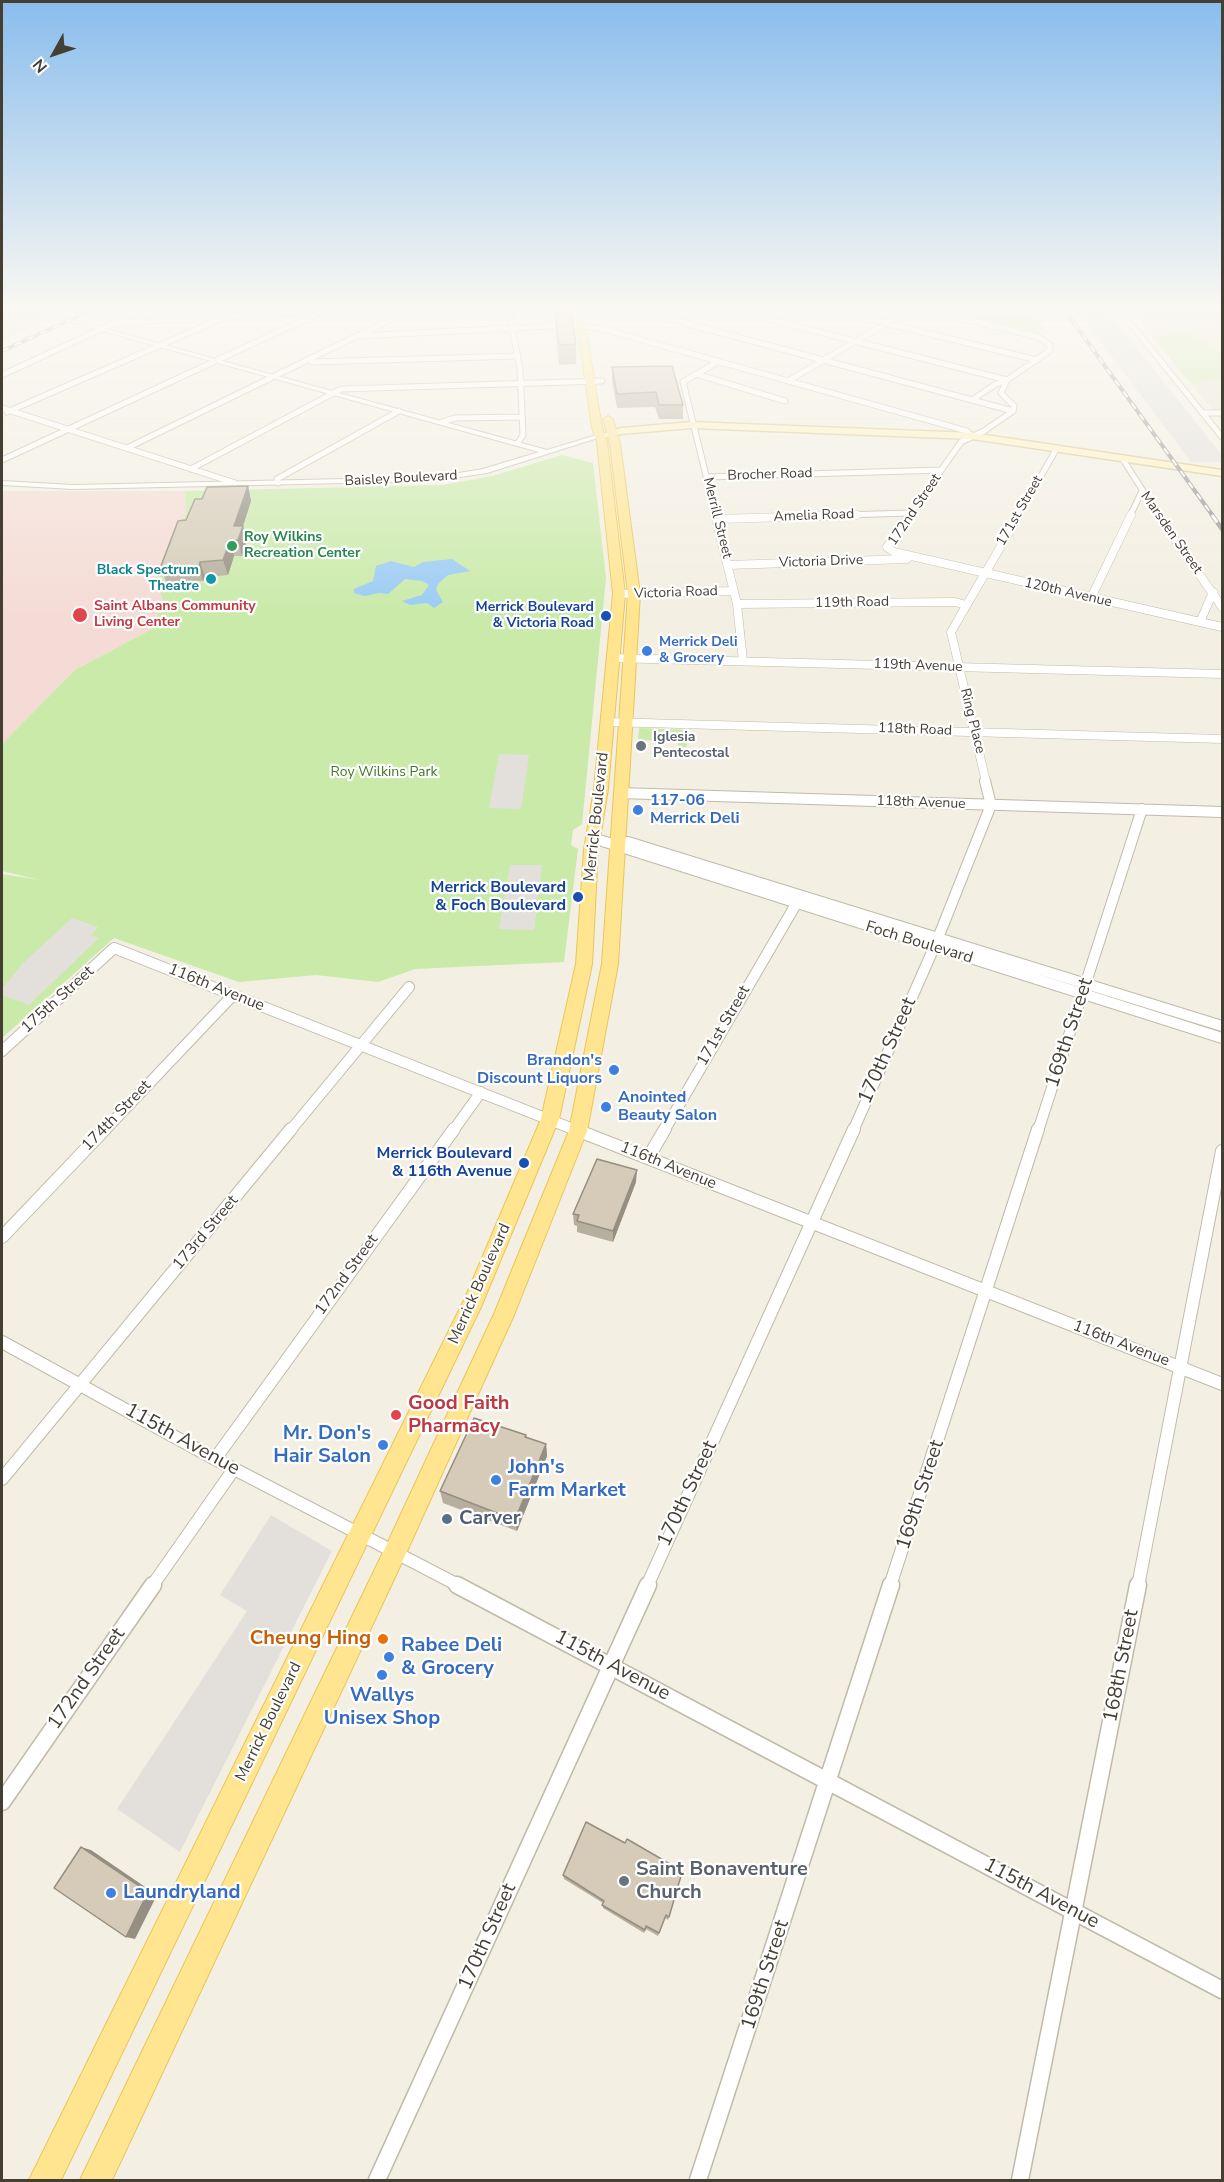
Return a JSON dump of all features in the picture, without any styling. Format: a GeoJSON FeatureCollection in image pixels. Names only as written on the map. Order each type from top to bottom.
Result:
{"type":"FeatureCollection","features":[{"type":"Feature","properties":{"kind":"main road","name":"Merrick Boulevard"},"geometry":{"type":"LineString","coordinates":[[96,2181],[395,1552],[509,1302],[578,1131],[610,964],[634,594],[620,476],[600,414]]}},
{"type":"Feature","properties":{"kind":"main road","name":"Merrick Boulevard"},"geometry":{"type":"LineString","coordinates":[[45,2181],[477,1296],[550,1119],[584,964],[593,838],[619,594],[606,435],[607,414]]}},
{"type":"Feature","properties":{"kind":"main road","name":"Baisley Boulevard"},"geometry":{"type":"LineString","coordinates":[[606,435],[692,424],[972,436],[1222,474]]}},
{"type":"Feature","properties":{"kind":"main road"},"geometry":{"type":"LineString","coordinates":[[477,1296],[509,1302]]}},
{"type":"Feature","properties":{"kind":"street"},"geometry":{"type":"LineString","coordinates":[[22,414],[236,483]]}},
{"type":"Feature","properties":{"kind":"street"},"geometry":{"type":"LineString","coordinates":[[2,460],[101,414]]}},
{"type":"Feature","properties":{"kind":"street"},"geometry":{"type":"LineString","coordinates":[[127,448],[198,414]]}},
{"type":"Feature","properties":{"kind":"street"},"geometry":{"type":"LineString","coordinates":[[191,469],[295,414]]}},
{"type":"Feature","properties":{"kind":"street"},"geometry":{"type":"LineString","coordinates":[[278,483],[278,479],[394,414]]}},
{"type":"Feature","properties":{"kind":"street"},"geometry":{"type":"LineString","coordinates":[[410,414],[547,452]]}},
{"type":"Feature","properties":{"kind":"street"},"geometry":{"type":"LineString","coordinates":[[518,443],[523,435],[522,414]]}},
{"type":"Feature","properties":{"kind":"street","name":"Merrill Street"},"geometry":{"type":"LineString","coordinates":[[690,414],[718,519],[737,604],[743,661]]}},
{"type":"Feature","properties":{"kind":"street"},"geometry":{"type":"LineString","coordinates":[[906,414],[967,431],[972,436]]}},
{"type":"Feature","properties":{"kind":"street","name":"172nd Street"},"geometry":{"type":"LineString","coordinates":[[913,558],[894,552],[887,547],[961,442],[1008,414]]}},
{"type":"Feature","properties":{"kind":"street"},"geometry":{"type":"LineString","coordinates":[[1204,414],[1222,437]]}},
{"type":"Feature","properties":{"kind":"street"},"geometry":{"type":"LineString","coordinates":[[442,422],[455,418],[522,417]]}},
{"type":"Feature","properties":{"kind":"street","name":"Baisley Boulevard"},"geometry":{"type":"LineString","coordinates":[[2,483],[73,487],[435,479],[484,471],[606,435]]}},
{"type":"Feature","properties":{"kind":"street","name":"171st Street"},"geometry":{"type":"LineString","coordinates":[[984,574],[1056,448]]}},
{"type":"Feature","properties":{"kind":"street","name":"Marsden Street"},"geometry":{"type":"LineString","coordinates":[[1122,458],[1222,607]]}},
{"type":"Feature","properties":{"kind":"street","name":"Brocher Road"},"geometry":{"type":"LineString","coordinates":[[706,477],[941,470]]}},
{"type":"Feature","properties":{"kind":"street"},"geometry":{"type":"LineString","coordinates":[[1091,598],[1142,491]]}},
{"type":"Feature","properties":{"kind":"street","name":"Amelia Road"},"geometry":{"type":"LineString","coordinates":[[718,519],[910,513]]}},
{"type":"Feature","properties":{"kind":"street","name":"120th Avenue"},"geometry":{"type":"LineString","coordinates":[[913,558],[1222,627]]}},
{"type":"Feature","properties":{"kind":"street","name":"Victoria Drive"},"geometry":{"type":"LineString","coordinates":[[728,565],[913,558]]}},
{"type":"Feature","properties":{"kind":"street","name":"Ring Place"},"geometry":{"type":"LineString","coordinates":[[984,574],[951,632],[991,805]]}},
{"type":"Feature","properties":{"kind":"street","name":"Victoria Road"},"geometry":{"type":"LineString","coordinates":[[619,594],[734,591]]}},
{"type":"Feature","properties":{"kind":"street"},"geometry":{"type":"LineString","coordinates":[[1200,622],[1213,592]]}},
{"type":"Feature","properties":{"kind":"street","name":"119th Road"},"geometry":{"type":"LineString","coordinates":[[737,604],[955,602],[966,605]]}},
{"type":"Feature","properties":{"kind":"street","name":"119th Avenue"},"geometry":{"type":"LineString","coordinates":[[613,658],[1222,674]]}},
{"type":"Feature","properties":{"kind":"street","name":"118th Road"},"geometry":{"type":"LineString","coordinates":[[607,722],[1222,739]]}},
{"type":"Feature","properties":{"kind":"street","name":"118th Avenue"},"geometry":{"type":"LineString","coordinates":[[620,793],[1222,812]]}},
{"type":"Feature","properties":{"kind":"street","name":"170th Street"},"geometry":{"type":"LineString","coordinates":[[377,2181],[812,1223],[936,943],[991,805]]}},
{"type":"Feature","properties":{"kind":"street","name":"169th Street"},"geometry":{"type":"LineString","coordinates":[[698,2181],[1142,809]]}},
{"type":"Feature","properties":{"kind":"street","name":"Foch Boulevard"},"geometry":{"type":"LineString","coordinates":[[593,838],[628,851],[798,899],[1084,989],[1222,1026]]}},
{"type":"Feature","properties":{"kind":"street","name":"171st Street"},"geometry":{"type":"LineString","coordinates":[[648,1158],[798,899]]}},
{"type":"Feature","properties":{"kind":"street","name":"116th Avenue"},"geometry":{"type":"LineString","coordinates":[[114,948],[1222,1384]]}},
{"type":"Feature","properties":{"kind":"street","name":"175th Street"},"geometry":{"type":"LineString","coordinates":[[2,1051],[114,948]]}},
{"type":"Feature","properties":{"kind":"street","name":"173rd Street"},"geometry":{"type":"LineString","coordinates":[[2,1479],[409,987]]}},
{"type":"Feature","properties":{"kind":"street","name":"Foch Boulevard"},"geometry":{"type":"LineString","coordinates":[[1084,989],[1222,1038]]}},
{"type":"Feature","properties":{"kind":"street","name":"174th Street"},"geometry":{"type":"LineString","coordinates":[[2,1237],[233,995]]}},
{"type":"Feature","properties":{"kind":"street","name":"172nd Street"},"geometry":{"type":"LineString","coordinates":[[214,1459],[481,1092]]}},
{"type":"Feature","properties":{"kind":"street","name":"168th Street"},"geometry":{"type":"LineString","coordinates":[[1020,2181],[1075,1912],[1222,1151]]}},
{"type":"Feature","properties":{"kind":"street","name":"115th Avenue"},"geometry":{"type":"LineString","coordinates":[[2,1342],[214,1459],[362,1534],[1222,1990]]}},
{"type":"Feature","properties":{"kind":"street","name":"172nd Street"},"geometry":{"type":"LineString","coordinates":[[2,1802],[234,1469]]}},
{"type":"Feature","properties":{"kind":"shaded area"},"geometry":{"type":"Polygon","coordinates":[[[1155,414],[1189,414],[1222,455],[1222,462],[1191,462],[1155,414]]]}},
{"type":"Feature","properties":{"kind":"shaded area","name":"Saint Albans Community Living Center"},"geometry":{"type":"Polygon","coordinates":[[[2,491],[185,491],[186,514],[172,536],[156,576],[164,601],[152,629],[75,670],[2,744],[2,491]]]}},
{"type":"Feature","properties":{"kind":"shaded area"},"geometry":{"type":"Polygon","coordinates":[[[499,754],[529,755],[521,809],[489,808],[499,754]]]}},
{"type":"Feature","properties":{"kind":"shaded area"},"geometry":{"type":"Polygon","coordinates":[[[510,865],[542,865],[534,930],[499,929],[510,865]]]}},
{"type":"Feature","properties":{"kind":"shaded area"},"geometry":{"type":"Polygon","coordinates":[[[72,918],[98,927],[91,935],[99,938],[29,1005],[2,995],[2,989],[22,964],[72,918]]]}},
{"type":"Feature","properties":{"kind":"shaded area"},"geometry":{"type":"Polygon","coordinates":[[[271,1515],[332,1551],[180,1852],[117,1809],[247,1611],[220,1595],[271,1515]]]}},
{"type":"Feature","properties":{"kind":"green space","name":"Roy Wilkins Park"},"geometry":{"type":"Polygon","coordinates":[[[562,455],[593,463],[606,578],[582,824],[573,830],[571,845],[578,849],[564,962],[415,969],[378,982],[316,975],[239,982],[114,938],[2,1038],[2,874],[40,880],[2,871],[2,744],[75,670],[152,629],[163,601],[156,576],[172,536],[186,514],[185,491],[442,485],[492,476],[562,455]]]}},
{"type":"Feature","properties":{"kind":"green space"},"geometry":{"type":"Polygon","coordinates":[[[639,728],[687,730],[687,747],[678,747],[678,741],[638,740],[639,728]]]}},
{"type":"Feature","properties":{"kind":"water"},"geometry":{"type":"Polygon","coordinates":[[[452,559],[470,571],[448,575],[438,584],[436,590],[443,602],[434,608],[427,603],[410,605],[402,601],[422,595],[429,585],[422,581],[405,579],[388,594],[365,596],[354,593],[354,589],[373,581],[376,566],[391,561],[414,567],[423,562],[452,559]]]}},
{"type":"Feature","properties":{"kind":"building"},"geometry":{"type":"Polygon","coordinates":[[[248,486],[234,526],[243,526],[238,540],[230,541],[223,560],[200,562],[199,566],[161,566],[178,521],[186,520],[195,499],[202,499],[207,487],[248,486]]]}},
{"type":"Feature","properties":{"kind":"building"},"geometry":{"type":"Polygon","coordinates":[[[597,1159],[637,1170],[613,1231],[577,1221],[579,1215],[573,1214],[597,1159]]]}},
{"type":"Feature","properties":{"kind":"building","name":"John's Farm Market"},"geometry":{"type":"Polygon","coordinates":[[[474,1418],[546,1444],[515,1520],[440,1491],[474,1418]]]}},
{"type":"Feature","properties":{"kind":"building","name":"Saint Bonaventure Church"},"geometry":{"type":"Polygon","coordinates":[[[586,1822],[625,1843],[627,1839],[670,1864],[669,1869],[681,1876],[669,1917],[666,1915],[659,1933],[646,1926],[645,1930],[602,1905],[604,1901],[563,1875],[586,1822]]]}},
{"type":"Feature","properties":{"kind":"building","name":"Laundryland"},"geometry":{"type":"Polygon","coordinates":[[[81,1847],[148,1892],[126,1937],[54,1888],[81,1847]]]}},
{"type":"Feature","properties":{"kind":"railway"},"geometry":{"type":"LineString","coordinates":[[1139,414],[1213,516]]}},
{"type":"Feature","properties":{"kind":"railway"},"geometry":{"type":"LineString","coordinates":[[1212,515],[1222,529]]}},
{"type":"Feature","properties":{"kind":"place","name":"Roy Wilkins Recreation Center"},"geometry":{"type":"Point","coordinates":[232,546]}},
{"type":"Feature","properties":{"kind":"place","name":"Black Spectrum Theatre"},"geometry":{"type":"Point","coordinates":[211,579]}},
{"type":"Feature","properties":{"kind":"place","name":"Saint Albans Community Living Center"},"geometry":{"type":"Point","coordinates":[80,615]}},
{"type":"Feature","properties":{"kind":"place","name":"Merrick Boulevard & Victoria Road"},"geometry":{"type":"Point","coordinates":[606,616]}},
{"type":"Feature","properties":{"kind":"place","name":"Merrick Deli & Grocery"},"geometry":{"type":"Point","coordinates":[647,651]}},
{"type":"Feature","properties":{"kind":"place","name":"Iglesia Pentecostal"},"geometry":{"type":"Point","coordinates":[641,746]}},
{"type":"Feature","properties":{"kind":"place","name":"117-06 Merrick Deli"},"geometry":{"type":"Point","coordinates":[638,810]}},
{"type":"Feature","properties":{"kind":"place","name":"Merrick Boulevard & Foch Boulevard"},"geometry":{"type":"Point","coordinates":[578,897]}},
{"type":"Feature","properties":{"kind":"place","name":"Brandon's Discount Liquors"},"geometry":{"type":"Point","coordinates":[614,1070]}},
{"type":"Feature","properties":{"kind":"place","name":"Anointed Beauty Salon"},"geometry":{"type":"Point","coordinates":[606,1107]}},
{"type":"Feature","properties":{"kind":"place","name":"Merrick Boulevard & 116th Avenue"},"geometry":{"type":"Point","coordinates":[524,1163]}},
{"type":"Feature","properties":{"kind":"place","name":"Good Faith Pharmacy"},"geometry":{"type":"Point","coordinates":[396,1415]}},
{"type":"Feature","properties":{"kind":"place","name":"Mr. Don's Hair Salon"},"geometry":{"type":"Point","coordinates":[383,1445]}},
{"type":"Feature","properties":{"kind":"place","name":"John's Farm Market"},"geometry":{"type":"Point","coordinates":[496,1480]}},
{"type":"Feature","properties":{"kind":"place","name":"Carver"},"geometry":{"type":"Point","coordinates":[447,1519]}},
{"type":"Feature","properties":{"kind":"place","name":"Cheung Hing"},"geometry":{"type":"Point","coordinates":[383,1639]}},
{"type":"Feature","properties":{"kind":"place","name":"Rabee Deli & Grocery"},"geometry":{"type":"Point","coordinates":[389,1657]}},
{"type":"Feature","properties":{"kind":"place","name":"Wallys Unisex Shop"},"geometry":{"type":"Point","coordinates":[382,1675]}},
{"type":"Feature","properties":{"kind":"place","name":"Saint Bonaventure Church"},"geometry":{"type":"Point","coordinates":[624,1881]}},
{"type":"Feature","properties":{"kind":"place","name":"Laundryland"},"geometry":{"type":"Point","coordinates":[111,1893]}}]}
